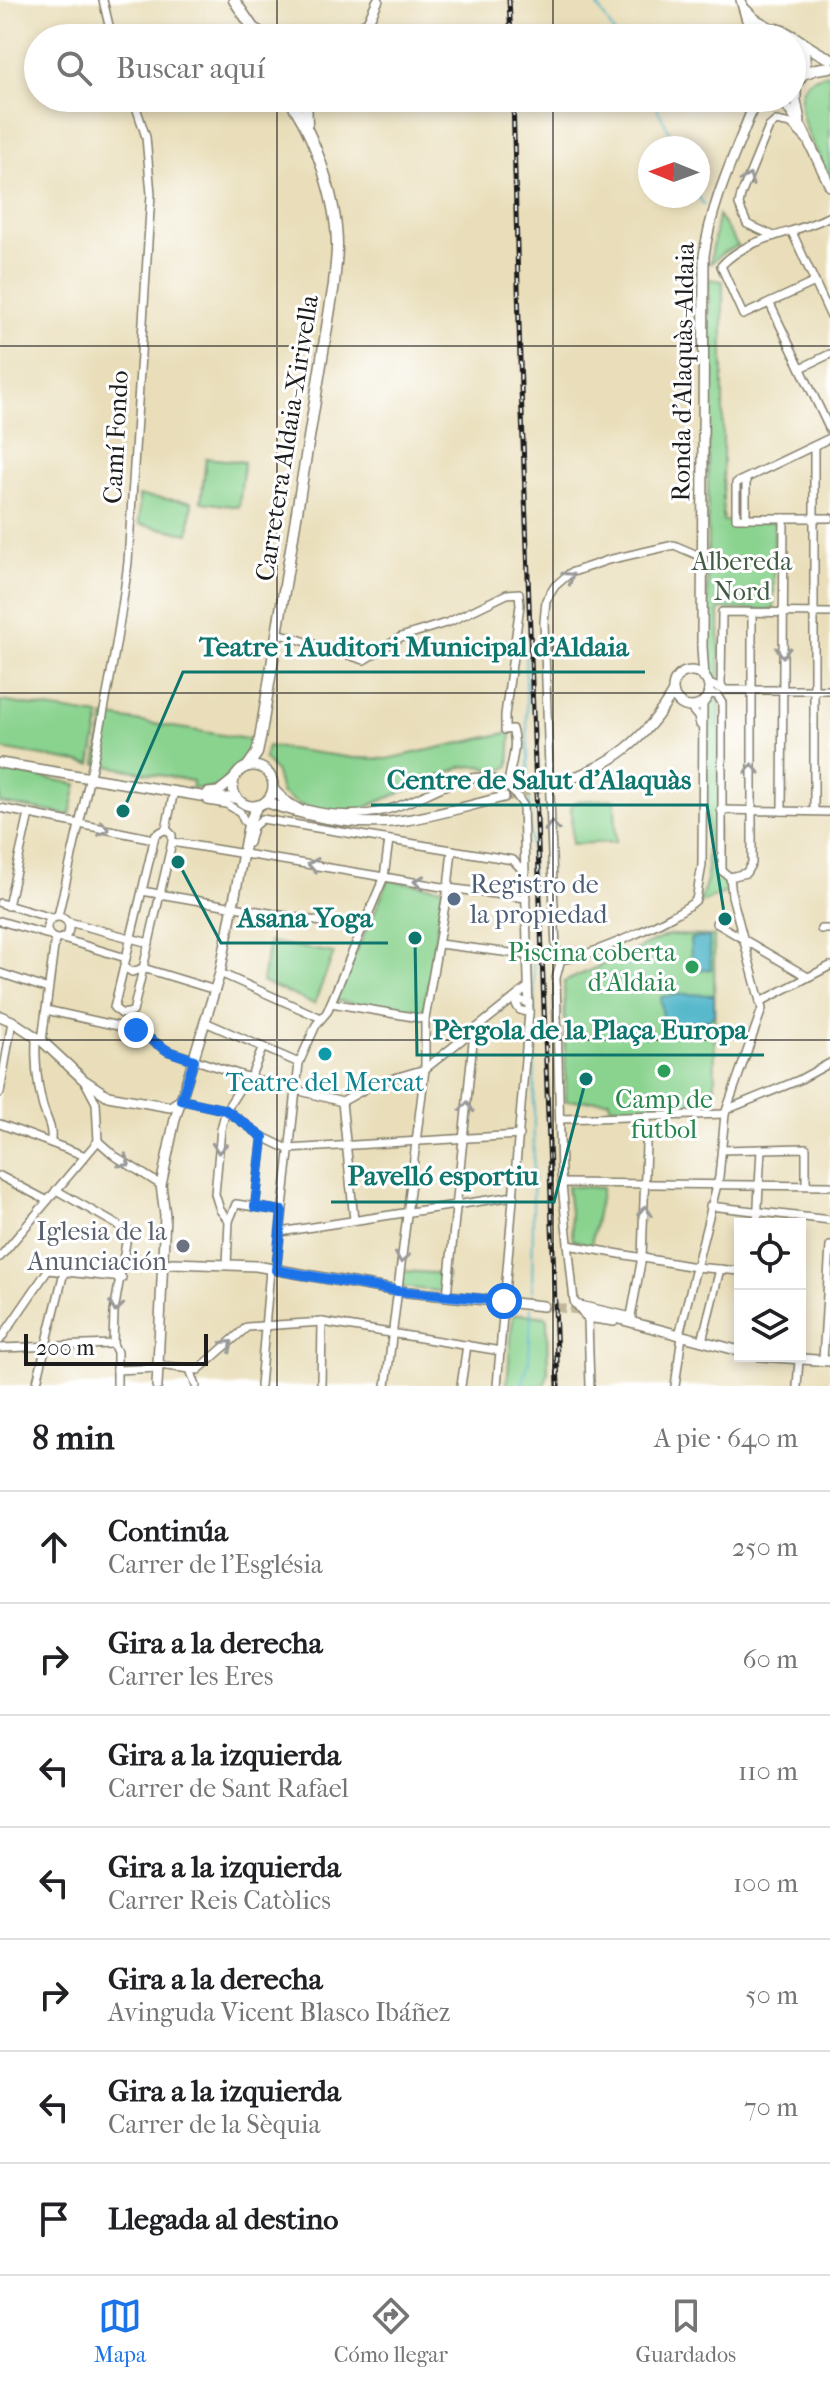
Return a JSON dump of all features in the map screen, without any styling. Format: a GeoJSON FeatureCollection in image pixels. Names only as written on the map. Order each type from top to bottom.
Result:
{"type":"FeatureCollection","features":[{"type":"Feature","properties":{"kind":"main road"},"geometry":{"type":"LineString","coordinates":[[233,1],[245,24]]}},
{"type":"Feature","properties":{"kind":"main road"},"geometry":{"type":"LineString","coordinates":[[233,1],[250,24]]}},
{"type":"Feature","properties":{"kind":"main road"},"geometry":{"type":"LineString","coordinates":[[806,47],[830,58]]}},
{"type":"Feature","properties":{"kind":"main road"},"geometry":{"type":"LineString","coordinates":[[806,78],[830,67]]}},
{"type":"Feature","properties":{"kind":"main road","name":"Carretera Aldaia-Xirivella"},"geometry":{"type":"LineString","coordinates":[[248,766],[257,753],[278,633],[334,284],[337,246],[331,197],[308,133],[296,112]]}},
{"type":"Feature","properties":{"kind":"main road","name":"Carretera Aldaia-Xirivella"},"geometry":{"type":"LineString","coordinates":[[307,112],[308,133]]}},
{"type":"Feature","properties":{"kind":"main road"},"geometry":{"type":"LineString","coordinates":[[257,753],[263,768]]}},
{"type":"Feature","properties":{"kind":"street"},"geometry":{"type":"LineString","coordinates":[[103,0],[109,24]]}},
{"type":"Feature","properties":{"kind":"street"},"geometry":{"type":"LineString","coordinates":[[364,24],[378,0]]}},
{"type":"Feature","properties":{"kind":"street"},"geometry":{"type":"LineString","coordinates":[[742,3],[755,19],[764,24]]}},
{"type":"Feature","properties":{"kind":"street"},"geometry":{"type":"LineString","coordinates":[[742,3],[746,24]]}},
{"type":"Feature","properties":{"kind":"street","name":"Camí Fondo"},"geometry":{"type":"LineString","coordinates":[[56,938],[47,925],[55,917],[90,778],[122,610],[133,506],[151,194],[146,137],[138,112]]}},
{"type":"Feature","properties":{"kind":"street","name":"Ronda d'Alaquàs-Aldaia"},"geometry":{"type":"LineString","coordinates":[[659,718],[685,705],[706,689],[702,647],[704,256],[717,197],[750,112]]}},
{"type":"Feature","properties":{"kind":"street"},"geometry":{"type":"LineString","coordinates":[[791,112],[802,128],[830,186]]}},
{"type":"Feature","properties":{"kind":"street"},"geometry":{"type":"LineString","coordinates":[[799,112],[802,128]]}},
{"type":"Feature","properties":{"kind":"street"},"geometry":{"type":"LineString","coordinates":[[774,236],[747,224],[739,205],[741,195],[769,127],[776,121],[791,124],[808,141]]}},
{"type":"Feature","properties":{"kind":"street"},"geometry":{"type":"LineString","coordinates":[[815,282],[743,315],[721,266],[744,247],[830,216]]}},
{"type":"Feature","properties":{"kind":"street"},"geometry":{"type":"LineString","coordinates":[[792,232],[830,315]]}},
{"type":"Feature","properties":{"kind":"street"},"geometry":{"type":"LineString","coordinates":[[770,304],[830,430]]}},
{"type":"Feature","properties":{"kind":"street"},"geometry":{"type":"LineString","coordinates":[[801,368],[830,354]]}},
{"type":"Feature","properties":{"kind":"street"},"geometry":{"type":"LineString","coordinates":[[830,438],[736,483],[736,518],[830,518]]}},
{"type":"Feature","properties":{"kind":"street"},"geometry":{"type":"LineString","coordinates":[[814,446],[814,811]]}},
{"type":"Feature","properties":{"kind":"street"},"geometry":{"type":"LineString","coordinates":[[746,479],[746,518]]}},
{"type":"Feature","properties":{"kind":"street"},"geometry":{"type":"LineString","coordinates":[[782,811],[784,518]]}},
{"type":"Feature","properties":{"kind":"street"},"geometry":{"type":"LineString","coordinates":[[702,557],[674,545],[608,560],[570,573],[555,586],[546,600],[544,622],[553,885],[556,948],[561,959],[556,978],[562,1183],[575,1304],[588,1315],[644,1325],[734,1349]]}},
{"type":"Feature","properties":{"kind":"street"},"geometry":{"type":"LineString","coordinates":[[278,633],[364,660],[401,637],[449,622],[507,594],[519,593],[521,599],[505,715],[505,730],[512,729],[514,735],[508,786]]}},
{"type":"Feature","properties":{"kind":"street"},"geometry":{"type":"LineString","coordinates":[[724,690],[721,684],[722,612],[830,613]]}},
{"type":"Feature","properties":{"kind":"street"},"geometry":{"type":"LineString","coordinates":[[730,877],[746,873],[752,863],[752,613]]}},
{"type":"Feature","properties":{"kind":"street","name":"Ronda d'Alaquàs-Aldaia"},"geometry":{"type":"LineString","coordinates":[[559,783],[592,771],[622,754],[659,718],[679,675],[690,671],[702,647]]}},
{"type":"Feature","properties":{"kind":"street"},"geometry":{"type":"LineString","coordinates":[[675,1386],[681,1335],[715,1186],[726,1111],[762,1009],[732,896],[730,877],[722,871],[722,703],[720,697],[706,689],[690,671]]}},
{"type":"Feature","properties":{"kind":"street"},"geometry":{"type":"LineString","coordinates":[[561,959],[571,960],[622,938],[676,914],[696,900],[702,865],[706,689]]}},
{"type":"Feature","properties":{"kind":"street"},"geometry":{"type":"LineString","coordinates":[[706,689],[830,690]]}},
{"type":"Feature","properties":{"kind":"street"},"geometry":{"type":"LineString","coordinates":[[673,692],[698,717],[703,737]]}},
{"type":"Feature","properties":{"kind":"street"},"geometry":{"type":"LineString","coordinates":[[0,763],[239,800],[348,821],[383,823],[407,820],[504,797]]}},
{"type":"Feature","properties":{"kind":"street"},"geometry":{"type":"LineString","coordinates":[[192,794],[218,792],[248,766],[263,768],[272,778],[273,789],[285,801],[310,814],[324,829]]}},
{"type":"Feature","properties":{"kind":"street"},"geometry":{"type":"LineString","coordinates":[[490,778],[511,770]]}},
{"type":"Feature","properties":{"kind":"street"},"geometry":{"type":"LineString","coordinates":[[46,1010],[136,1030],[168,1051],[342,1102],[374,1084],[425,1069],[502,1010],[529,1003],[523,805],[508,786],[484,776],[465,778],[390,810],[355,816],[308,810],[285,801]]}},
{"type":"Feature","properties":{"kind":"street"},"geometry":{"type":"LineString","coordinates":[[233,780],[244,821],[241,854]]}},
{"type":"Feature","properties":{"kind":"street"},"geometry":{"type":"LineString","coordinates":[[157,1386],[165,1215],[161,1185],[174,1125],[220,973],[249,822],[273,789]]}},
{"type":"Feature","properties":{"kind":"street"},"geometry":{"type":"LineString","coordinates":[[166,829],[172,835],[172,842],[133,1012],[128,1015],[118,1013],[114,1008],[155,835],[166,829],[174,791]]}},
{"type":"Feature","properties":{"kind":"street"},"geometry":{"type":"LineString","coordinates":[[192,794],[203,801],[226,804],[240,812],[244,821]]}},
{"type":"Feature","properties":{"kind":"street"},"geometry":{"type":"LineString","coordinates":[[0,808],[154,839]]}},
{"type":"Feature","properties":{"kind":"street"},"geometry":{"type":"LineString","coordinates":[[721,810],[830,812]]}},
{"type":"Feature","properties":{"kind":"street"},"geometry":{"type":"LineString","coordinates":[[29,814],[4,904],[149,943]]}},
{"type":"Feature","properties":{"kind":"street"},"geometry":{"type":"LineString","coordinates":[[241,854],[247,849],[253,827],[262,819],[513,860],[526,876]]}},
{"type":"Feature","properties":{"kind":"street"},"geometry":{"type":"LineString","coordinates":[[260,1386],[264,1326],[280,1232],[299,1063],[331,1003],[384,877],[389,840]]}},
{"type":"Feature","properties":{"kind":"street"},"geometry":{"type":"LineString","coordinates":[[172,842],[526,898]]}},
{"type":"Feature","properties":{"kind":"street"},"geometry":{"type":"LineString","coordinates":[[513,860],[525,847]]}},
{"type":"Feature","properties":{"kind":"street"},"geometry":{"type":"LineString","coordinates":[[386,1386],[425,1069],[425,1019],[452,850]]}},
{"type":"Feature","properties":{"kind":"street"},"geometry":{"type":"LineString","coordinates":[[142,891],[362,929]]}},
{"type":"Feature","properties":{"kind":"street"},"geometry":{"type":"LineString","coordinates":[[0,921],[126,958]]}},
{"type":"Feature","properties":{"kind":"street"},"geometry":{"type":"LineString","coordinates":[[56,938],[68,931],[69,922]]}},
{"type":"Feature","properties":{"kind":"street"},"geometry":{"type":"LineString","coordinates":[[716,923],[808,977]]}},
{"type":"Feature","properties":{"kind":"street"},"geometry":{"type":"LineString","coordinates":[[51,1141],[52,1131],[42,1104],[35,1057],[46,1010],[56,938]]}},
{"type":"Feature","properties":{"kind":"street"},"geometry":{"type":"LineString","coordinates":[[439,944],[527,955]]}},
{"type":"Feature","properties":{"kind":"street"},"geometry":{"type":"LineString","coordinates":[[760,1002],[830,966]]}},
{"type":"Feature","properties":{"kind":"street"},"geometry":{"type":"LineString","coordinates":[[124,967],[136,973],[143,968]]}},
{"type":"Feature","properties":{"kind":"street"},"geometry":{"type":"LineString","coordinates":[[143,968],[215,990]]}},
{"type":"Feature","properties":{"kind":"street"},"geometry":{"type":"LineString","coordinates":[[0,973],[48,989]]}},
{"type":"Feature","properties":{"kind":"street"},"geometry":{"type":"LineString","coordinates":[[220,973],[321,1018]]}},
{"type":"Feature","properties":{"kind":"street"},"geometry":{"type":"LineString","coordinates":[[497,1386],[508,1302],[520,1135],[520,1005],[529,986]]}},
{"type":"Feature","properties":{"kind":"street"},"geometry":{"type":"LineString","coordinates":[[331,1003],[425,1019]]}},
{"type":"Feature","properties":{"kind":"street"},"geometry":{"type":"LineString","coordinates":[[0,1016],[39,1039],[84,1080],[108,1096],[170,1107],[181,1100],[226,1110],[263,1137],[288,1149],[520,1135]]}},
{"type":"Feature","properties":{"kind":"street"},"geometry":{"type":"LineString","coordinates":[[0,1093],[12,1021]]}},
{"type":"Feature","properties":{"kind":"street"},"geometry":{"type":"LineString","coordinates":[[205,1022],[299,1063]]}},
{"type":"Feature","properties":{"kind":"street"},"geometry":{"type":"LineString","coordinates":[[447,1296],[474,1032]]}},
{"type":"Feature","properties":{"kind":"street"},"geometry":{"type":"LineString","coordinates":[[229,1221],[220,1210],[215,1194],[221,1129],[226,1110],[249,1077],[263,1047]]}},
{"type":"Feature","properties":{"kind":"street"},"geometry":{"type":"LineString","coordinates":[[561,1119],[726,1111],[799,1080],[830,1063]]}},
{"type":"Feature","properties":{"kind":"street"},"geometry":{"type":"LineString","coordinates":[[84,1080],[96,1103],[98,1141],[115,1156],[161,1185]]}},
{"type":"Feature","properties":{"kind":"street"},"geometry":{"type":"LineString","coordinates":[[96,1103],[108,1096]]}},
{"type":"Feature","properties":{"kind":"street"},"geometry":{"type":"LineString","coordinates":[[342,1102],[354,1220]]}},
{"type":"Feature","properties":{"kind":"street"},"geometry":{"type":"LineString","coordinates":[[170,1107],[174,1125]]}},
{"type":"Feature","properties":{"kind":"street"},"geometry":{"type":"LineString","coordinates":[[631,1316],[642,1257],[647,1116]]}},
{"type":"Feature","properties":{"kind":"street"},"geometry":{"type":"LineString","coordinates":[[0,1124],[83,1155]]}},
{"type":"Feature","properties":{"kind":"street"},"geometry":{"type":"LineString","coordinates":[[255,1207],[263,1137]]}},
{"type":"Feature","properties":{"kind":"street"},"geometry":{"type":"LineString","coordinates":[[0,1257],[83,1155],[98,1141]]}},
{"type":"Feature","properties":{"kind":"street"},"geometry":{"type":"LineString","coordinates":[[722,1150],[806,1148],[806,1185]]}},
{"type":"Feature","properties":{"kind":"street"},"geometry":{"type":"LineString","coordinates":[[757,1218],[761,1149]]}},
{"type":"Feature","properties":{"kind":"street"},"geometry":{"type":"LineString","coordinates":[[0,1176],[46,1200]]}},
{"type":"Feature","properties":{"kind":"street"},"geometry":{"type":"LineString","coordinates":[[562,1183],[830,1186]]}},
{"type":"Feature","properties":{"kind":"street"},"geometry":{"type":"LineString","coordinates":[[56,1190],[128,1231],[114,1312],[117,1386]]}},
{"type":"Feature","properties":{"kind":"street"},"geometry":{"type":"LineString","coordinates":[[280,1232],[514,1196]]}},
{"type":"Feature","properties":{"kind":"street"},"geometry":{"type":"LineString","coordinates":[[227,1264],[229,1221],[236,1204],[282,1211]]}},
{"type":"Feature","properties":{"kind":"street"},"geometry":{"type":"LineString","coordinates":[[710,1206],[778,1218]]}},
{"type":"Feature","properties":{"kind":"street"},"geometry":{"type":"LineString","coordinates":[[806,1220],[830,1220]]}},
{"type":"Feature","properties":{"kind":"street"},"geometry":{"type":"LineString","coordinates":[[568,1245],[695,1267],[734,1270]]}},
{"type":"Feature","properties":{"kind":"street"},"geometry":{"type":"LineString","coordinates":[[806,1360],[827,1360],[830,1246]]}},
{"type":"Feature","properties":{"kind":"street"},"geometry":{"type":"LineString","coordinates":[[163,1265],[227,1264],[398,1291],[543,1306]]}},
{"type":"Feature","properties":{"kind":"street"},"geometry":{"type":"LineString","coordinates":[[702,1341],[720,1269]]}},
{"type":"Feature","properties":{"kind":"street"},"geometry":{"type":"LineString","coordinates":[[0,1340],[48,1270],[122,1278]]}},
{"type":"Feature","properties":{"kind":"street"},"geometry":{"type":"LineString","coordinates":[[36,1386],[64,1272]]}},
{"type":"Feature","properties":{"kind":"street"},"geometry":{"type":"LineString","coordinates":[[575,1304],[631,1316],[644,1325]]}},
{"type":"Feature","properties":{"kind":"street"},"geometry":{"type":"LineString","coordinates":[[588,1315],[590,1386]]}},
{"type":"Feature","properties":{"kind":"street"},"geometry":{"type":"LineString","coordinates":[[117,1370],[159,1366],[198,1370],[247,1327],[322,1322],[501,1351]]}},
{"type":"Feature","properties":{"kind":"street"},"geometry":{"type":"LineString","coordinates":[[321,1386],[322,1322]]}},
{"type":"Feature","properties":{"kind":"street"},"geometry":{"type":"LineString","coordinates":[[0,1348],[113,1344]]}},
{"type":"Feature","properties":{"kind":"street"},"geometry":{"type":"LineString","coordinates":[[461,1386],[467,1345]]}},
{"type":"Feature","properties":{"kind":"street"},"geometry":{"type":"LineString","coordinates":[[797,1386],[799,1362]]}},
{"type":"Feature","properties":{"kind":"street"},"geometry":{"type":"LineString","coordinates":[[190,1369],[196,1386]]}},
{"type":"Feature","properties":{"kind":"green space"},"geometry":{"type":"Polygon","coordinates":[[[830,74],[830,178],[808,134],[802,112],[806,112],[806,85],[812,79],[830,74]]]}},
{"type":"Feature","properties":{"kind":"green space"},"geometry":{"type":"Polygon","coordinates":[[[718,215],[738,246],[724,252],[710,264],[718,215]]]}},
{"type":"Feature","properties":{"kind":"green space","name":"Albereda Nord"},"geometry":{"type":"Polygon","coordinates":[[[709,279],[723,281],[723,521],[774,522],[774,610],[719,609],[720,675],[719,680],[714,682],[708,676],[707,658],[709,279]]]}},
{"type":"Feature","properties":{"kind":"green space"},"geometry":{"type":"Polygon","coordinates":[[[206,458],[244,462],[239,507],[201,502],[206,458]]]}},
{"type":"Feature","properties":{"kind":"green space"},"geometry":{"type":"Polygon","coordinates":[[[139,496],[192,502],[189,534],[139,524],[139,496]]]}},
{"type":"Feature","properties":{"kind":"green space"},"geometry":{"type":"Polygon","coordinates":[[[708,700],[719,700],[720,708],[717,872],[729,891],[699,904],[707,880],[705,706],[708,700]]]}},
{"type":"Feature","properties":{"kind":"green space"},"geometry":{"type":"Polygon","coordinates":[[[0,701],[100,716],[91,764],[0,749],[0,701]]]}},
{"type":"Feature","properties":{"kind":"green space"},"geometry":{"type":"Polygon","coordinates":[[[105,716],[254,740],[253,752],[220,786],[191,788],[193,781],[96,764],[105,716]]]}},
{"type":"Feature","properties":{"kind":"green space"},"geometry":{"type":"Polygon","coordinates":[[[511,732],[509,766],[498,773],[481,766],[462,767],[364,808],[337,812],[300,805],[281,793],[276,773],[264,758],[267,746],[354,758],[387,759],[511,732]]]}},
{"type":"Feature","properties":{"kind":"green space"},"geometry":{"type":"Polygon","coordinates":[[[0,770],[77,784],[70,815],[0,803],[0,770]]]}},
{"type":"Feature","properties":{"kind":"green space"},"geometry":{"type":"Polygon","coordinates":[[[615,799],[616,842],[572,844],[571,807],[576,801],[615,799]]]}},
{"type":"Feature","properties":{"kind":"green space"},"geometry":{"type":"Polygon","coordinates":[[[389,880],[443,888],[423,1015],[334,1000],[389,880]]]}},
{"type":"Feature","properties":{"kind":"green space"},"geometry":{"type":"Polygon","coordinates":[[[668,935],[714,936],[715,1106],[610,1106],[609,1100],[566,1101],[564,982],[668,935]]]}},
{"type":"Feature","properties":{"kind":"green space"},"geometry":{"type":"Polygon","coordinates":[[[269,942],[334,953],[314,1004],[262,982],[269,942]]]}},
{"type":"Feature","properties":{"kind":"green space"},"geometry":{"type":"Polygon","coordinates":[[[567,1186],[602,1188],[591,1245],[573,1240],[567,1186]]]}},
{"type":"Feature","properties":{"kind":"green space"},"geometry":{"type":"Polygon","coordinates":[[[402,1271],[447,1274],[445,1292],[400,1287],[402,1271]]]}},
{"type":"Feature","properties":{"kind":"green space"},"geometry":{"type":"Polygon","coordinates":[[[513,1315],[547,1317],[548,1374],[544,1386],[507,1386],[513,1315]]]}},
{"type":"Feature","properties":{"kind":"water"},"geometry":{"type":"Polygon","coordinates":[[[709,937],[711,969],[692,971],[690,939],[709,937]]]}},
{"type":"Feature","properties":{"kind":"water"},"geometry":{"type":"Polygon","coordinates":[[[714,995],[714,1015],[706,1021],[663,1025],[661,997],[714,995]]]}},
{"type":"Feature","properties":{"kind":"waterway"},"geometry":{"type":"LineString","coordinates":[[594,0],[609,24]]}},
{"type":"Feature","properties":{"kind":"waterway"},"geometry":{"type":"LineString","coordinates":[[659,112],[672,136]]}},
{"type":"Feature","properties":{"kind":"waterway"},"geometry":{"type":"LineString","coordinates":[[525,648],[535,1019],[532,1302]]}},
{"type":"Feature","properties":{"kind":"waterway"},"geometry":{"type":"LineString","coordinates":[[522,1386],[529,1360],[531,1308]]}},
{"type":"Feature","properties":{"kind":"tunnel"},"geometry":{"type":"LineString","coordinates":[[507,797],[559,783]]}},
{"type":"Feature","properties":{"kind":"tunnel"},"geometry":{"type":"LineString","coordinates":[[543,1306],[588,1311]]}},
{"type":"Feature","properties":{"kind":"railway"},"geometry":{"type":"LineString","coordinates":[[509,0],[510,24]]}},
{"type":"Feature","properties":{"kind":"railway"},"geometry":{"type":"LineString","coordinates":[[513,112],[558,1386]]}},
{"type":"Feature","properties":{"kind":"place","name":"Teatre i Auditori Municipal d'Aldaia"},"geometry":{"type":"Point","coordinates":[123,811]}},
{"type":"Feature","properties":{"kind":"place","name":"Asana Yoga"},"geometry":{"type":"Point","coordinates":[178,862]}},
{"type":"Feature","properties":{"kind":"place","name":"Registro de la propiedad"},"geometry":{"type":"Point","coordinates":[454,899]}},
{"type":"Feature","properties":{"kind":"place","name":"Centre de Salut d'Alaquàs"},"geometry":{"type":"Point","coordinates":[725,919]}},
{"type":"Feature","properties":{"kind":"place","name":"Pèrgola de la Plaça Europa"},"geometry":{"type":"Point","coordinates":[415,938]}},
{"type":"Feature","properties":{"kind":"place","name":"Piscina coberta d'Aldaia"},"geometry":{"type":"Point","coordinates":[692,967]}},
{"type":"Feature","properties":{"kind":"place","name":"Teatre del Mercat"},"geometry":{"type":"Point","coordinates":[325,1054]}},
{"type":"Feature","properties":{"kind":"place","name":"Camp de futbol"},"geometry":{"type":"Point","coordinates":[664,1071]}},
{"type":"Feature","properties":{"kind":"place","name":"Pavelló esportiu"},"geometry":{"type":"Point","coordinates":[586,1079]}},
{"type":"Feature","properties":{"kind":"place","name":"Iglesia de la Anunciación"},"geometry":{"type":"Point","coordinates":[183,1246]}},
{"type":"Feature","properties":{"kind":"route"},"geometry":{"type":"LineString","coordinates":[[136,1030],[168,1051],[194,1060],[181,1100],[226,1110],[263,1137],[255,1207],[282,1211],[276,1270],[398,1291],[504,1301]]}}]}
